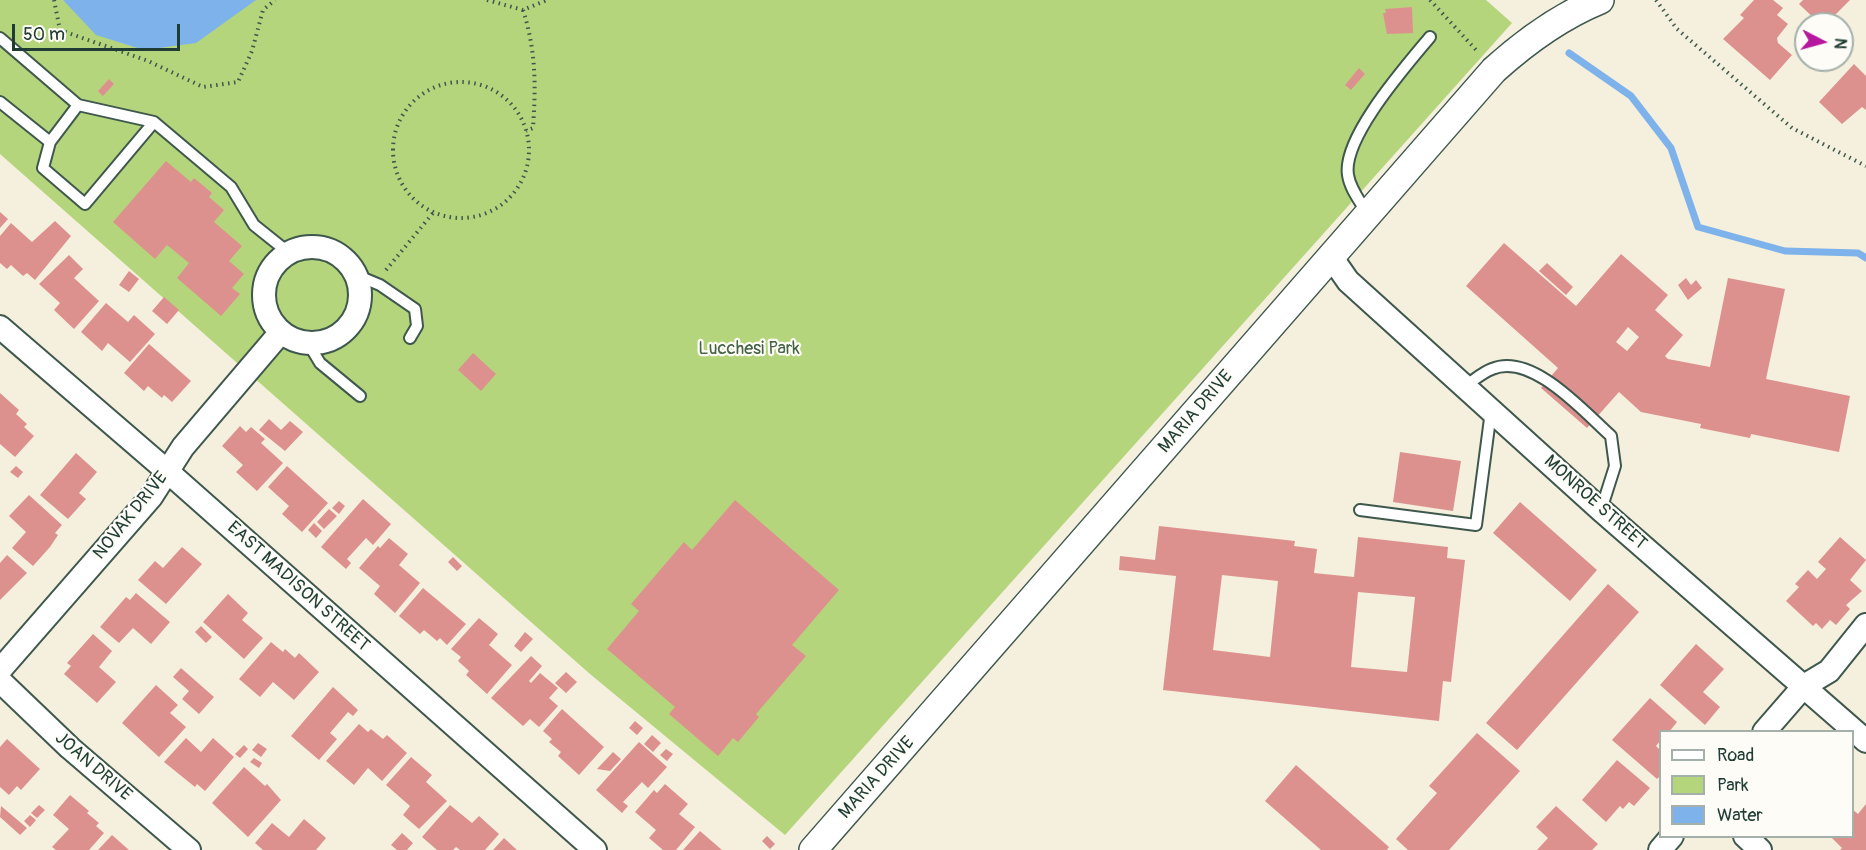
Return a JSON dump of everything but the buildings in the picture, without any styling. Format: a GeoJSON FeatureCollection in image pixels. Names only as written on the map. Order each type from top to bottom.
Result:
{"type":"FeatureCollection","features":[{"type":"Feature","properties":{"kind":"street","name":"MARIA DRIVE"},"geometry":{"type":"LineString","coordinates":[[813,850],[1494,70],[1518,48],[1580,8],[1600,0]]}},
{"type":"Feature","properties":{"kind":"street"},"geometry":{"type":"LineString","coordinates":[[312,248],[335,253],[347,262],[356,275],[360,289],[360,303],[355,317],[335,338],[322,343],[308,344],[293,340],[281,332],[271,320],[265,306],[268,275],[277,262],[289,253],[312,248]]}},
{"type":"Feature","properties":{"kind":"street","name":"MONROE STREET"},"geometry":{"type":"LineString","coordinates":[[1332,258],[1348,281],[1601,510],[1854,730]]}},
{"type":"Feature","properties":{"kind":"street","name":"EAST MADISON STREET"},"geometry":{"type":"LineString","coordinates":[[0,327],[167,471],[595,850]]}},
{"type":"Feature","properties":{"kind":"street","name":"NOVAK DRIVE"},"geometry":{"type":"LineString","coordinates":[[0,670],[151,497],[183,447],[281,332]]}},
{"type":"Feature","properties":{"kind":"street"},"geometry":{"type":"LineString","coordinates":[[1766,730],[1804,686],[1829,671],[1866,625]]}},
{"type":"Feature","properties":{"kind":"street","name":"JOAN DRIVE"},"geometry":{"type":"LineString","coordinates":[[0,681],[70,748],[189,850]]}},
{"type":"Feature","properties":{"kind":"street","name":"MONROE STREET"},"geometry":{"type":"LineString","coordinates":[[1854,730],[1866,741]]}},
{"type":"Feature","properties":{"kind":"street"},"geometry":{"type":"LineString","coordinates":[[1660,850],[1671,838]]}},
{"type":"Feature","properties":{"kind":"street"},"geometry":{"type":"LineString","coordinates":[[1746,838],[1760,850]]}},
{"type":"Feature","properties":{"kind":"lane"},"geometry":{"type":"LineString","coordinates":[[1369,215],[1352,188],[1348,175],[1348,157],[1376,103],[1430,37]]}},
{"type":"Feature","properties":{"kind":"lane"},"geometry":{"type":"LineString","coordinates":[[0,38],[78,105],[154,122],[231,187],[254,225],[289,253]]}},
{"type":"Feature","properties":{"kind":"lane"},"geometry":{"type":"LineString","coordinates":[[0,102],[50,142]]}},
{"type":"Feature","properties":{"kind":"lane"},"geometry":{"type":"LineString","coordinates":[[78,105],[50,142],[43,168],[85,204],[154,122]]}},
{"type":"Feature","properties":{"kind":"lane"},"geometry":{"type":"LineString","coordinates":[[356,275],[380,285],[415,309],[417,326],[410,338]]}},
{"type":"Feature","properties":{"kind":"lane"},"geometry":{"type":"LineString","coordinates":[[308,344],[320,363],[360,396]]}},
{"type":"Feature","properties":{"kind":"lane"},"geometry":{"type":"LineString","coordinates":[[1465,386],[1493,368],[1517,366],[1540,375],[1611,436],[1615,466],[1601,510]]}},
{"type":"Feature","properties":{"kind":"lane"},"geometry":{"type":"LineString","coordinates":[[1360,510],[1476,525],[1491,410]]}},
{"type":"Feature","properties":{"kind":"path"},"geometry":{"type":"LineString","coordinates":[[54,0],[60,30],[148,61],[202,87],[238,82],[252,51],[263,9],[275,0]]}},
{"type":"Feature","properties":{"kind":"path"},"geometry":{"type":"LineString","coordinates":[[487,0],[523,10],[547,0]]}},
{"type":"Feature","properties":{"kind":"path"},"geometry":{"type":"LineString","coordinates":[[1430,0],[1481,55]]}},
{"type":"Feature","properties":{"kind":"path"},"geometry":{"type":"LineString","coordinates":[[1656,0],[1677,29],[1792,128],[1866,166]]}},
{"type":"Feature","properties":{"kind":"path"},"geometry":{"type":"LineString","coordinates":[[523,10],[533,42],[536,88],[533,128],[526,131]]}},
{"type":"Feature","properties":{"kind":"path"},"geometry":{"type":"LineString","coordinates":[[457,81],[480,84],[501,94],[517,111],[526,131],[529,153],[525,175],[513,194],[496,208],[476,217],[454,219],[433,213],[413,200],[400,182],[393,160],[393,137],[401,116],[416,98],[435,86],[457,81]]}},
{"type":"Feature","properties":{"kind":"path"},"geometry":{"type":"LineString","coordinates":[[385,272],[433,213]]}},
{"type":"Feature","properties":{"kind":"green space","name":"Lucchesi Park"},"geometry":{"type":"Polygon","coordinates":[[[0,0],[1486,0],[1512,23],[785,835],[590,674],[0,154],[0,0]]]}},
{"type":"Feature","properties":{"kind":"water"},"geometry":{"type":"Polygon","coordinates":[[[63,0],[256,0],[196,43],[144,50],[96,35],[63,0]]]}},
{"type":"Feature","properties":{"kind":"waterway"},"geometry":{"type":"LineString","coordinates":[[1569,53],[1631,96],[1671,148],[1698,227],[1785,251],[1858,253],[1866,258]]}}]}
